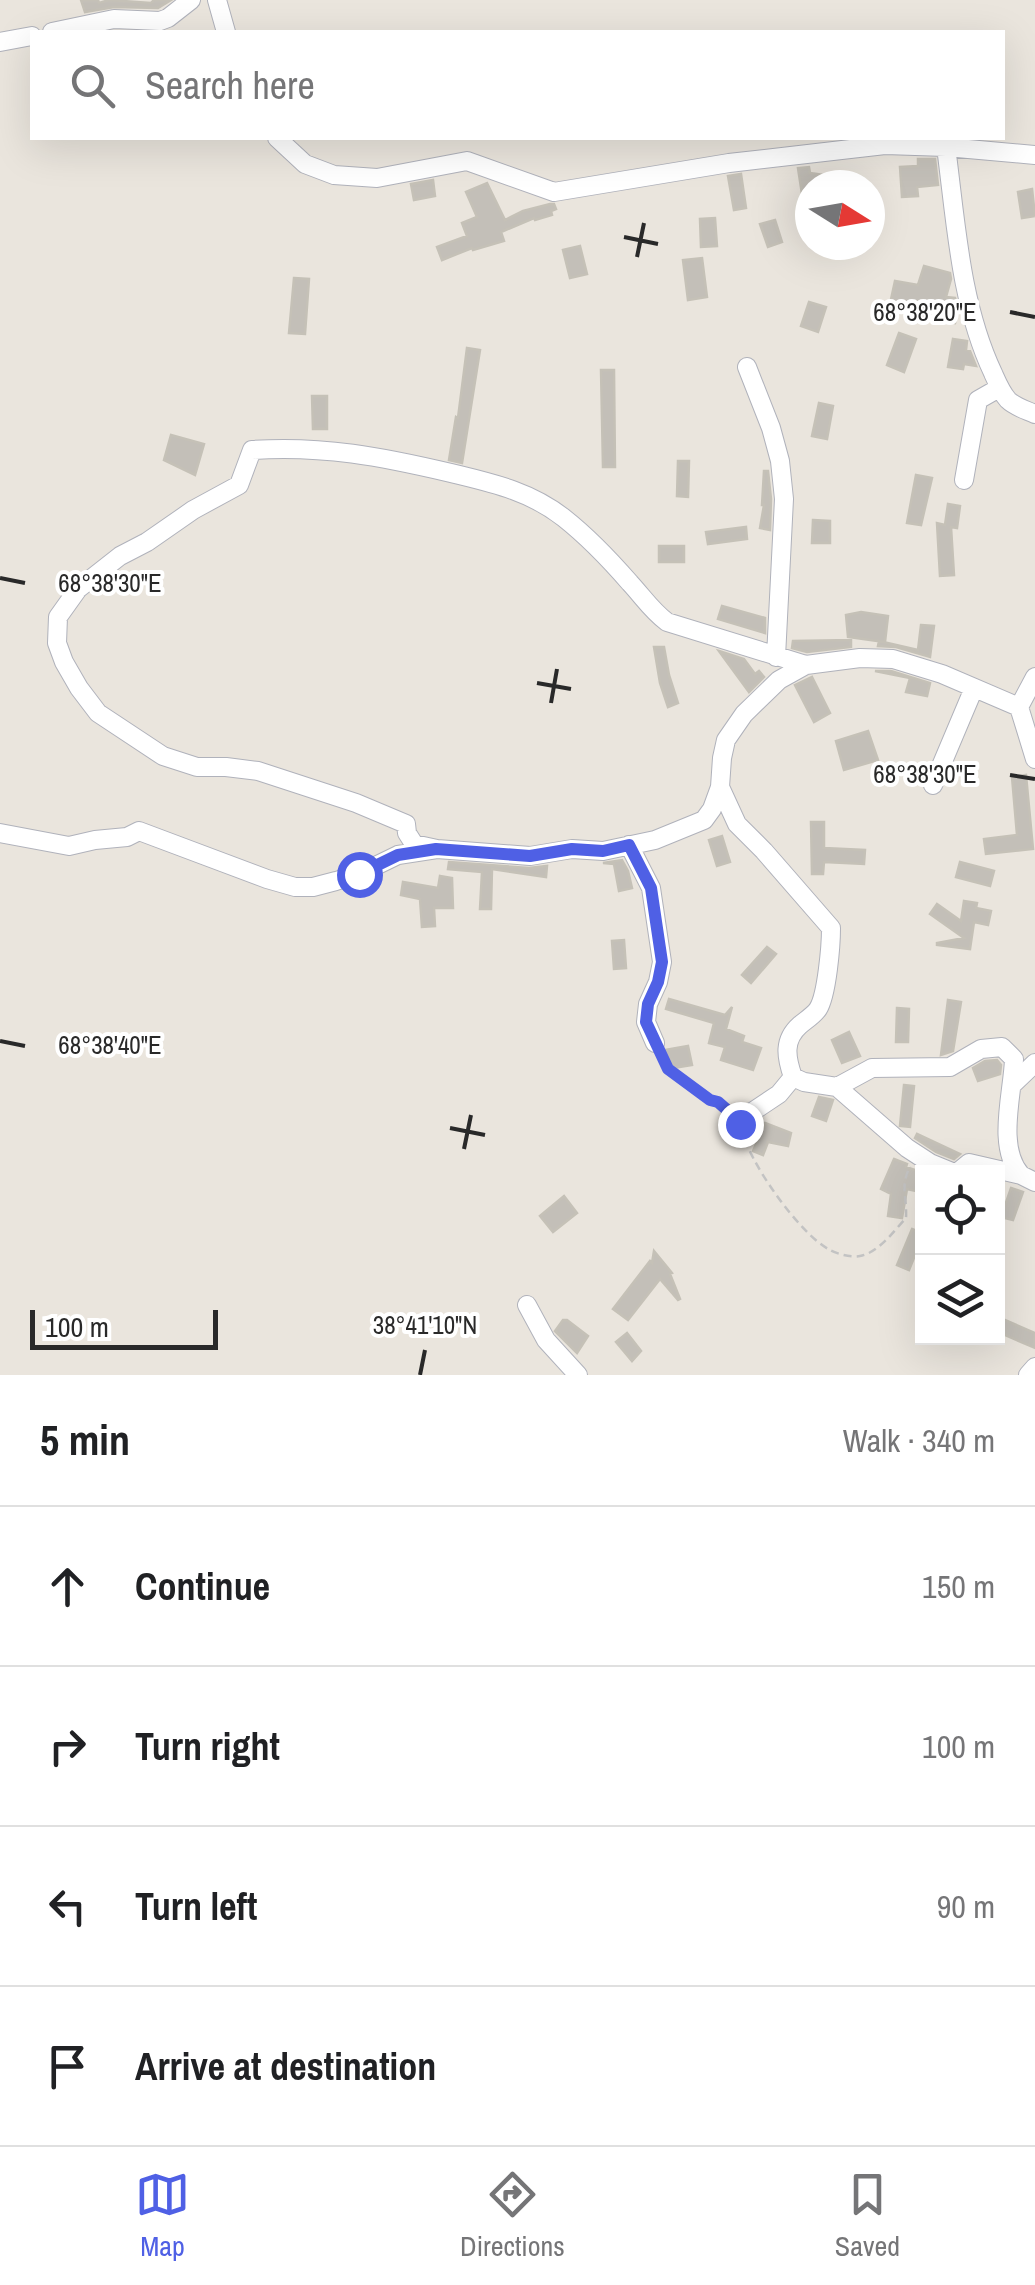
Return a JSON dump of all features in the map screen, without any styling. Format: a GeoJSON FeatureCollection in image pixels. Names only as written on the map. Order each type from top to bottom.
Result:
{"type":"FeatureCollection","features":[{"type":"Feature","properties":{"kind":"street"},"geometry":{"type":"LineString","coordinates":[[62,30],[114,19],[160,21],[191,0]]}},
{"type":"Feature","properties":{"kind":"street"},"geometry":{"type":"LineString","coordinates":[[217,0],[225,30]]}},
{"type":"Feature","properties":{"kind":"street"},"geometry":{"type":"LineString","coordinates":[[0,42],[30,36]]}},
{"type":"Feature","properties":{"kind":"street"},"geometry":{"type":"LineString","coordinates":[[279,140],[306,164],[334,175],[378,178],[468,161],[554,192],[819,151],[886,145],[946,146],[1035,155]]}},
{"type":"Feature","properties":{"kind":"street"},"geometry":{"type":"LineString","coordinates":[[946,146],[963,272],[979,338],[1007,399],[1035,414]]}},
{"type":"Feature","properties":{"kind":"street"},"geometry":{"type":"LineString","coordinates":[[747,366],[780,460],[784,499],[776,657]]}},
{"type":"Feature","properties":{"kind":"street"},"geometry":{"type":"LineString","coordinates":[[964,480],[978,400],[1000,388]]}},
{"type":"Feature","properties":{"kind":"street"},"geometry":{"type":"LineString","coordinates":[[806,665],[667,622],[653,612],[586,537],[526,494],[397,460],[310,448],[252,450],[239,485],[120,556],[78,589],[58,617],[57,643],[79,688],[98,712],[163,756],[197,768],[258,771],[356,803],[406,824],[414,844],[436,849],[530,856],[572,849],[603,851],[655,840],[704,820],[720,787],[726,740],[744,714],[779,680],[806,665],[860,658],[893,659],[942,674],[1019,707]]}},
{"type":"Feature","properties":{"kind":"street"},"geometry":{"type":"LineString","coordinates":[[1035,676],[1019,707],[1035,759]]}},
{"type":"Feature","properties":{"kind":"street"},"geometry":{"type":"LineString","coordinates":[[933,786],[974,688]]}},
{"type":"Feature","properties":{"kind":"street"},"geometry":{"type":"LineString","coordinates":[[720,787],[737,824],[831,928],[818,1010],[793,1032],[788,1044],[786,1058],[793,1077],[837,1087],[906,1148],[936,1165]]}},
{"type":"Feature","properties":{"kind":"street"},"geometry":{"type":"LineString","coordinates":[[0,833],[69,846],[126,837],[139,831],[295,888],[314,887],[359,874],[398,855],[436,849]]}},
{"type":"Feature","properties":{"kind":"street"},"geometry":{"type":"LineString","coordinates":[[629,845],[651,888],[662,962],[646,1022],[655,1044]]}},
{"type":"Feature","properties":{"kind":"street"},"geometry":{"type":"LineString","coordinates":[[837,1087],[872,1068],[950,1067],[982,1049],[1002,1047],[1014,1059],[1006,1129],[1014,1167],[1028,1178]]}},
{"type":"Feature","properties":{"kind":"street"},"geometry":{"type":"LineString","coordinates":[[1013,1084],[1035,1063]]}},
{"type":"Feature","properties":{"kind":"street"},"geometry":{"type":"LineString","coordinates":[[749,1114],[779,1094],[793,1077]]}},
{"type":"Feature","properties":{"kind":"street"},"geometry":{"type":"LineString","coordinates":[[528,1305],[546,1340],[578,1375]]}},
{"type":"Feature","properties":{"kind":"street"},"geometry":{"type":"LineString","coordinates":[[1028,1375],[1035,1368]]}},
{"type":"Feature","properties":{"kind":"path"},"geometry":{"type":"LineString","coordinates":[[655,1044],[668,1069],[683,1082],[734,1116],[749,1114]]}},
{"type":"Feature","properties":{"kind":"path"},"geometry":{"type":"LineString","coordinates":[[749,1114],[740,1124],[742,1137],[761,1171],[808,1234],[832,1252],[857,1257],[873,1252],[906,1218],[902,1184],[911,1164],[930,1163]]}},
{"type":"Feature","properties":{"kind":"building"},"geometry":{"type":"Polygon","coordinates":[[[81,0],[171,0],[158,8],[114,7],[85,12],[81,0]]]}},
{"type":"Feature","properties":{"kind":"building"},"geometry":{"type":"Polygon","coordinates":[[[918,159],[935,159],[938,185],[917,187],[918,196],[902,197],[900,167],[918,166],[918,159]]]}},
{"type":"Feature","properties":{"kind":"building"},"geometry":{"type":"Polygon","coordinates":[[[741,174],[746,208],[734,210],[728,176],[741,174]]]}},
{"type":"Feature","properties":{"kind":"building"},"geometry":{"type":"Polygon","coordinates":[[[433,180],[435,196],[414,200],[411,184],[433,180]]]}},
{"type":"Feature","properties":{"kind":"building"},"geometry":{"type":"Polygon","coordinates":[[[487,183],[505,220],[550,204],[556,209],[551,211],[552,215],[501,232],[504,241],[442,260],[437,247],[467,236],[462,223],[477,217],[466,192],[487,183]]]}},
{"type":"Feature","properties":{"kind":"building"},"geometry":{"type":"Polygon","coordinates":[[[1032,189],[1035,216],[1022,218],[1018,192],[1032,189]]]}},
{"type":"Feature","properties":{"kind":"building"},"geometry":{"type":"Polygon","coordinates":[[[715,218],[717,246],[701,247],[700,219],[715,218]]]}},
{"type":"Feature","properties":{"kind":"building"},"geometry":{"type":"Polygon","coordinates":[[[775,220],[782,242],[768,247],[760,224],[775,220]]]}},
{"type":"Feature","properties":{"kind":"building"},"geometry":{"type":"Polygon","coordinates":[[[580,246],[587,274],[570,278],[563,250],[580,246]]]}},
{"type":"Feature","properties":{"kind":"building"},"geometry":{"type":"Polygon","coordinates":[[[702,258],[707,297],[688,300],[683,260],[702,258]]]}},
{"type":"Feature","properties":{"kind":"building"},"geometry":{"type":"Polygon","coordinates":[[[924,266],[950,273],[946,297],[955,298],[955,323],[930,319],[931,312],[890,304],[895,281],[918,285],[924,266]]]}},
{"type":"Feature","properties":{"kind":"building"},"geometry":{"type":"Polygon","coordinates":[[[294,278],[309,279],[305,334],[289,333],[294,278]]]}},
{"type":"Feature","properties":{"kind":"building"},"geometry":{"type":"Polygon","coordinates":[[[809,302],[826,307],[818,332],[801,326],[809,302]]]}},
{"type":"Feature","properties":{"kind":"building"},"geometry":{"type":"Polygon","coordinates":[[[899,333],[916,339],[904,372],[887,365],[899,333]]]}},
{"type":"Feature","properties":{"kind":"building"},"geometry":{"type":"Polygon","coordinates":[[[953,339],[967,341],[966,350],[976,366],[948,367],[953,339]]]}},
{"type":"Feature","properties":{"kind":"building"},"geometry":{"type":"Polygon","coordinates":[[[467,348],[480,350],[462,463],[449,460],[467,348]]]}},
{"type":"Feature","properties":{"kind":"building"},"geometry":{"type":"Polygon","coordinates":[[[601,370],[614,370],[615,467],[603,467],[601,370]]]}},
{"type":"Feature","properties":{"kind":"building"},"geometry":{"type":"Polygon","coordinates":[[[312,396],[327,396],[327,429],[313,429],[312,396]]]}},
{"type":"Feature","properties":{"kind":"building"},"geometry":{"type":"Polygon","coordinates":[[[819,403],[833,406],[827,439],[812,436],[819,403]]]}},
{"type":"Feature","properties":{"kind":"building"},"geometry":{"type":"Polygon","coordinates":[[[171,435],[204,444],[195,475],[164,460],[171,435]]]}},
{"type":"Feature","properties":{"kind":"building"},"geometry":{"type":"Polygon","coordinates":[[[678,461],[689,461],[688,497],[677,496],[678,461]]]}},
{"type":"Feature","properties":{"kind":"building"},"geometry":{"type":"Polygon","coordinates":[[[764,471],[768,471],[771,499],[770,530],[760,528],[764,471]]]}},
{"type":"Feature","properties":{"kind":"building"},"geometry":{"type":"Polygon","coordinates":[[[916,475],[932,478],[921,525],[907,523],[916,475]]]}},
{"type":"Feature","properties":{"kind":"building"},"geometry":{"type":"Polygon","coordinates":[[[948,504],[960,506],[957,528],[951,527],[954,575],[940,576],[937,523],[945,525],[948,504]]]}},
{"type":"Feature","properties":{"kind":"building"},"geometry":{"type":"Polygon","coordinates":[[[813,520],[830,521],[830,543],[812,543],[813,520]]]}},
{"type":"Feature","properties":{"kind":"building"},"geometry":{"type":"Polygon","coordinates":[[[746,527],[747,539],[708,544],[706,532],[746,527]]]}},
{"type":"Feature","properties":{"kind":"building"},"geometry":{"type":"Polygon","coordinates":[[[659,546],[684,546],[684,562],[659,562],[659,546]]]}},
{"type":"Feature","properties":{"kind":"building"},"geometry":{"type":"Polygon","coordinates":[[[722,606],[765,618],[765,633],[718,619],[722,606]]]}},
{"type":"Feature","properties":{"kind":"building"},"geometry":{"type":"Polygon","coordinates":[[[861,612],[888,616],[885,642],[848,637],[846,615],[861,612]]]}},
{"type":"Feature","properties":{"kind":"building"},"geometry":{"type":"Polygon","coordinates":[[[921,625],[934,626],[930,657],[878,646],[879,641],[918,650],[921,625]]]}},
{"type":"Feature","properties":{"kind":"building"},"geometry":{"type":"Polygon","coordinates":[[[851,640],[851,647],[807,652],[792,648],[793,641],[851,640]]]}},
{"type":"Feature","properties":{"kind":"building"},"geometry":{"type":"Polygon","coordinates":[[[654,647],[664,647],[678,703],[668,707],[660,683],[654,647]]]}},
{"type":"Feature","properties":{"kind":"building"},"geometry":{"type":"Polygon","coordinates":[[[719,651],[744,659],[755,674],[759,671],[764,677],[749,692],[719,651]]]}},
{"type":"Feature","properties":{"kind":"building"},"geometry":{"type":"Polygon","coordinates":[[[875,671],[891,671],[930,683],[927,696],[906,692],[910,678],[875,671]]]}},
{"type":"Feature","properties":{"kind":"building"},"geometry":{"type":"Polygon","coordinates":[[[812,677],[830,713],[814,722],[795,685],[812,677]]]}},
{"type":"Feature","properties":{"kind":"building"},"geometry":{"type":"Polygon","coordinates":[[[868,731],[878,760],[844,770],[836,741],[868,731]]]}},
{"type":"Feature","properties":{"kind":"building"},"geometry":{"type":"Polygon","coordinates":[[[1026,775],[1033,849],[986,854],[984,839],[1017,835],[1012,777],[1026,775]]]}},
{"type":"Feature","properties":{"kind":"building"},"geometry":{"type":"Polygon","coordinates":[[[811,822],[824,822],[824,848],[865,850],[864,864],[824,862],[823,874],[812,874],[811,822]]]}},
{"type":"Feature","properties":{"kind":"building"},"geometry":{"type":"Polygon","coordinates":[[[722,836],[730,862],[717,866],[709,840],[722,836]]]}},
{"type":"Feature","properties":{"kind":"building"},"geometry":{"type":"Polygon","coordinates":[[[622,860],[632,888],[619,891],[614,864],[603,863],[622,860]]]}},
{"type":"Feature","properties":{"kind":"building"},"geometry":{"type":"Polygon","coordinates":[[[449,862],[547,866],[546,877],[492,869],[491,909],[480,909],[482,872],[448,869],[449,862]]]}},
{"type":"Feature","properties":{"kind":"building"},"geometry":{"type":"Polygon","coordinates":[[[960,862],[994,871],[990,886],[956,877],[960,862]]]}},
{"type":"Feature","properties":{"kind":"building"},"geometry":{"type":"Polygon","coordinates":[[[440,876],[452,878],[453,908],[434,908],[435,926],[422,927],[420,899],[401,895],[403,882],[438,888],[440,876]]]}},
{"type":"Feature","properties":{"kind":"building"},"geometry":{"type":"Polygon","coordinates":[[[964,901],[991,911],[988,925],[974,922],[970,949],[937,945],[964,938],[930,914],[937,904],[961,921],[964,901]]]}},
{"type":"Feature","properties":{"kind":"building"},"geometry":{"type":"Polygon","coordinates":[[[624,940],[626,968],[614,969],[612,941],[624,940]]]}},
{"type":"Feature","properties":{"kind":"building"},"geometry":{"type":"Polygon","coordinates":[[[767,947],[776,954],[751,983],[742,975],[767,947]]]}},
{"type":"Feature","properties":{"kind":"building"},"geometry":{"type":"Polygon","coordinates":[[[669,999],[725,1015],[732,1007],[726,1029],[744,1036],[742,1042],[761,1048],[753,1070],[721,1060],[725,1047],[709,1043],[714,1023],[666,1009],[669,999]]]}},
{"type":"Feature","properties":{"kind":"building"},"geometry":{"type":"Polygon","coordinates":[[[948,1000],[961,1002],[953,1051],[941,1055],[948,1000]]]}},
{"type":"Feature","properties":{"kind":"building"},"geometry":{"type":"Polygon","coordinates":[[[897,1008],[909,1009],[908,1042],[896,1042],[897,1008]]]}},
{"type":"Feature","properties":{"kind":"building"},"geometry":{"type":"Polygon","coordinates":[[[849,1032],[860,1056],[842,1063],[832,1040],[849,1032]]]}},
{"type":"Feature","properties":{"kind":"building"},"geometry":{"type":"Polygon","coordinates":[[[688,1046],[692,1065],[673,1068],[665,1050],[688,1046]]]}},
{"type":"Feature","properties":{"kind":"building"},"geometry":{"type":"Polygon","coordinates":[[[997,1060],[1000,1074],[978,1081],[973,1068],[997,1060]]]}},
{"type":"Feature","properties":{"kind":"building"},"geometry":{"type":"Polygon","coordinates":[[[904,1085],[914,1086],[910,1127],[900,1126],[904,1085]]]}},
{"type":"Feature","properties":{"kind":"building"},"geometry":{"type":"Polygon","coordinates":[[[819,1097],[833,1100],[826,1121],[812,1116],[819,1097]]]}},
{"type":"Feature","properties":{"kind":"building"},"geometry":{"type":"Polygon","coordinates":[[[765,1123],[791,1133],[788,1146],[768,1142],[763,1155],[753,1151],[765,1123]]]}},
{"type":"Feature","properties":{"kind":"building"},"geometry":{"type":"Polygon","coordinates":[[[917,1134],[960,1154],[954,1159],[936,1152],[915,1138],[917,1134]]]}},
{"type":"Feature","properties":{"kind":"building"},"geometry":{"type":"Polygon","coordinates":[[[894,1159],[915,1170],[915,1191],[907,1189],[902,1218],[888,1216],[891,1194],[881,1189],[894,1159]]]}},
{"type":"Feature","properties":{"kind":"building"},"geometry":{"type":"Polygon","coordinates":[[[1011,1188],[1023,1192],[1013,1220],[1005,1218],[1011,1188]]]}},
{"type":"Feature","properties":{"kind":"building"},"geometry":{"type":"Polygon","coordinates":[[[564,1196],[577,1213],[553,1232],[540,1216],[564,1196]]]}},
{"type":"Feature","properties":{"kind":"building"},"geometry":{"type":"Polygon","coordinates":[[[912,1229],[915,1230],[915,1255],[909,1270],[897,1265],[912,1229]]]}},
{"type":"Feature","properties":{"kind":"building"},"geometry":{"type":"Polygon","coordinates":[[[654,1251],[672,1273],[680,1299],[660,1279],[628,1320],[613,1309],[652,1263],[654,1251]]]}},
{"type":"Feature","properties":{"kind":"building"},"geometry":{"type":"Polygon","coordinates":[[[563,1320],[588,1336],[577,1353],[555,1331],[563,1320]]]}},
{"type":"Feature","properties":{"kind":"building"},"geometry":{"type":"Polygon","coordinates":[[[1005,1320],[1035,1333],[1035,1348],[1005,1335],[1005,1320]]]}},
{"type":"Feature","properties":{"kind":"building"},"geometry":{"type":"Polygon","coordinates":[[[627,1333],[641,1351],[632,1361],[616,1342],[627,1333]]]}},
{"type":"Feature","properties":{"kind":"route"},"geometry":{"type":"LineString","coordinates":[[359,874],[398,855],[436,849],[530,856],[572,849],[603,851],[629,845],[651,888],[662,962],[646,1022],[668,1069],[734,1116],[749,1114],[740,1124]]}}]}
